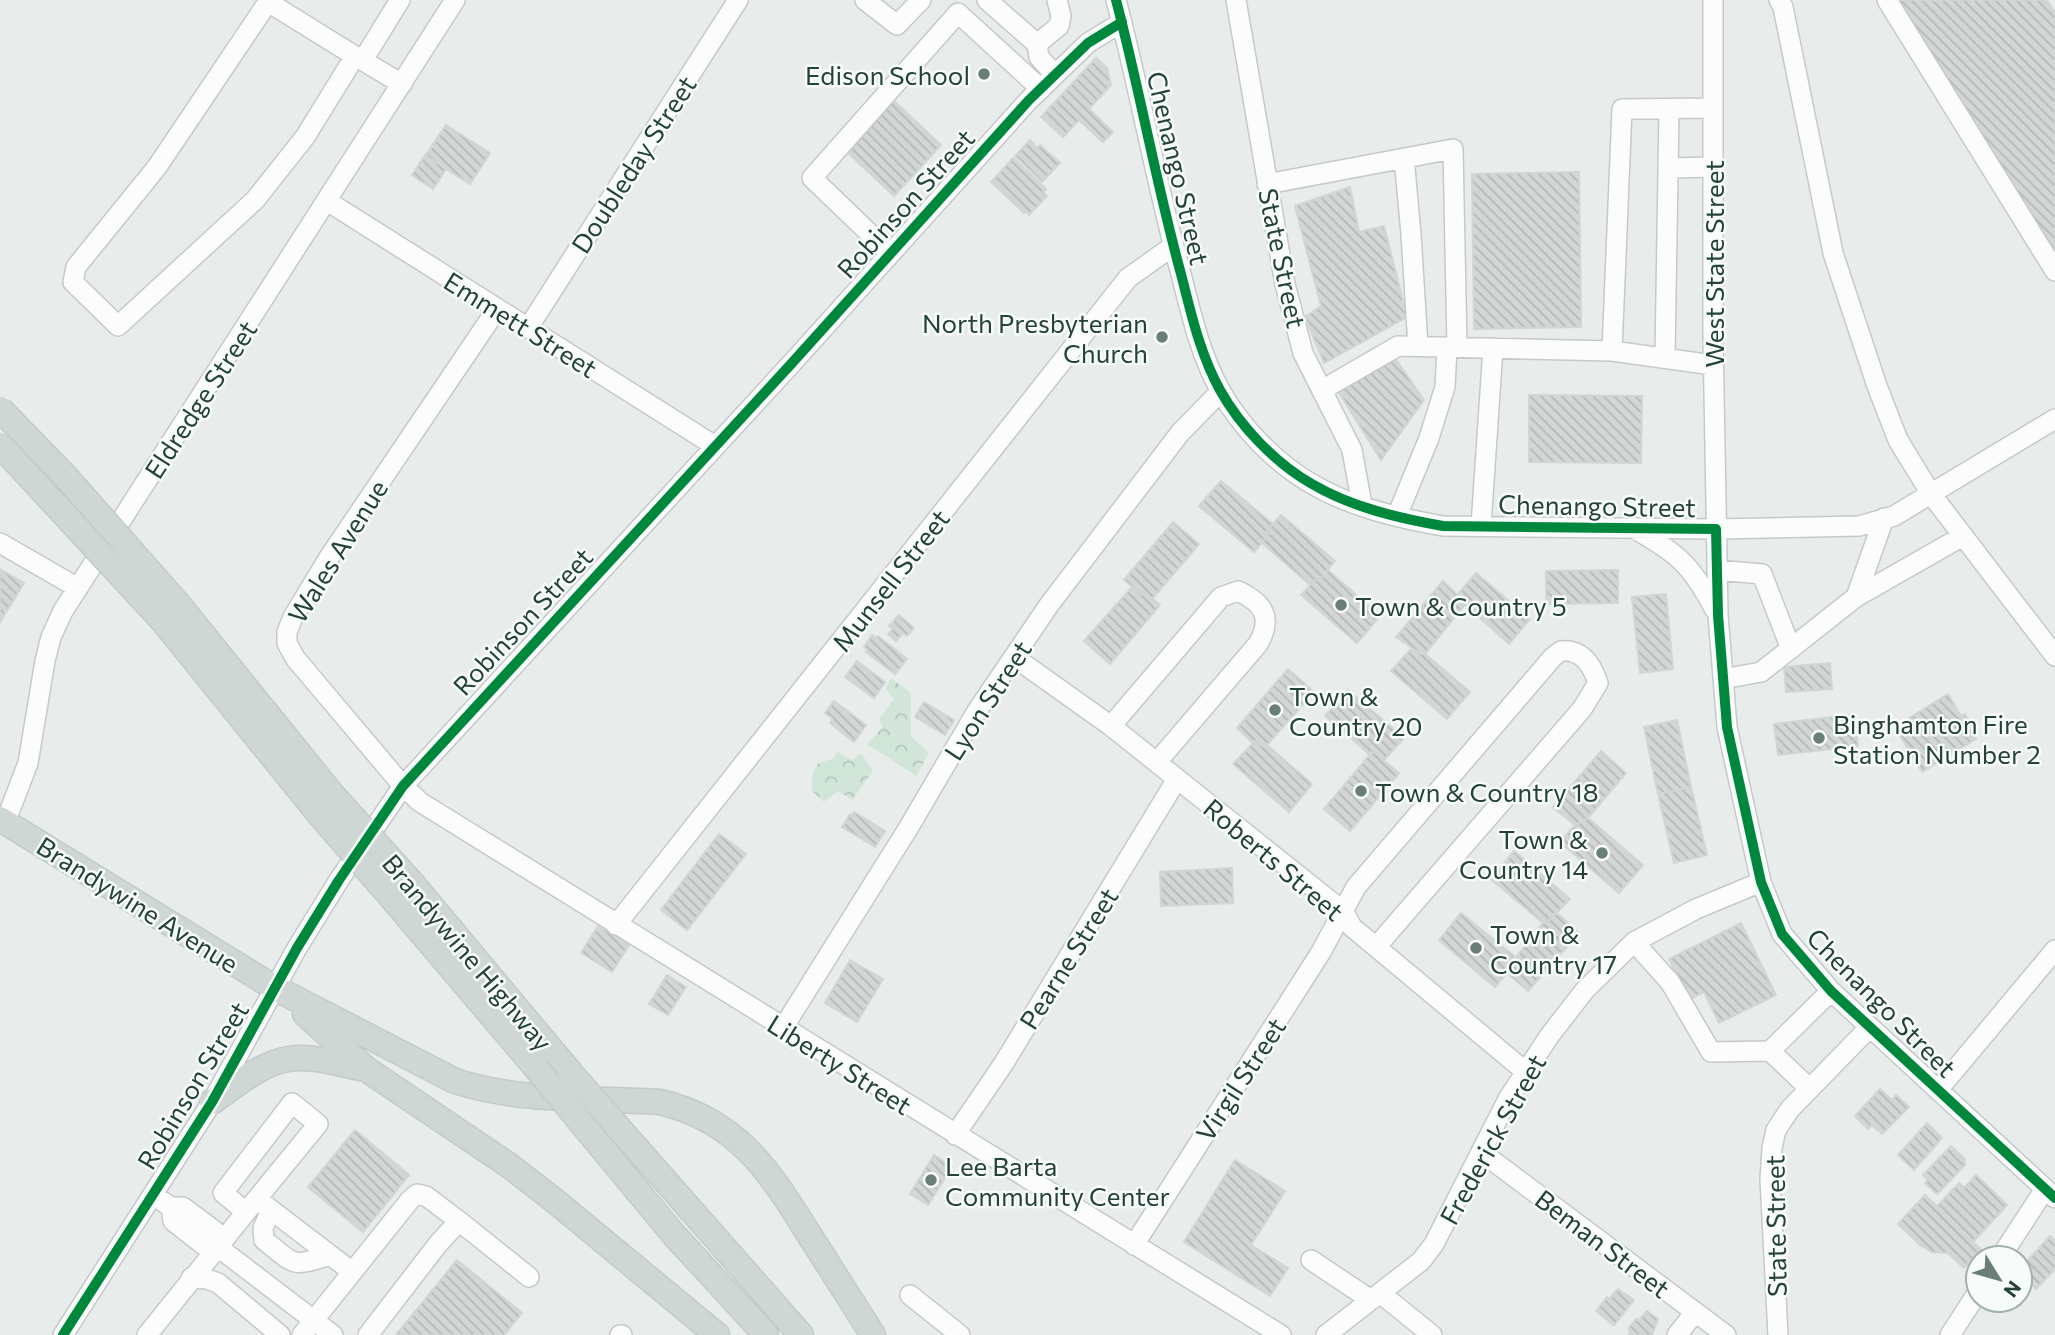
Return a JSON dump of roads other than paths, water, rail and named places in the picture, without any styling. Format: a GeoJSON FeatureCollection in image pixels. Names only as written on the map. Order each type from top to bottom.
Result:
{"type":"FeatureCollection","features":[{"type":"Feature","properties":{"kind":"main road","name":"Brandywine Highway"},"geometry":{"type":"LineString","coordinates":[[0,410],[67,478],[171,612],[319,814],[537,1069],[674,1235],[766,1335]]}},
{"type":"Feature","properties":{"kind":"main road","name":"Brandywine Highway"},"geometry":{"type":"LineString","coordinates":[[0,444],[171,612],[411,882],[570,1072],[801,1335]]}},
{"type":"Feature","properties":{"kind":"main road","name":"Brandywine Avenue"},"geometry":{"type":"LineString","coordinates":[[3,821],[275,989]]}},
{"type":"Feature","properties":{"kind":"main road"},"geometry":{"type":"LineString","coordinates":[[275,989],[366,1069],[507,1164],[717,1335]]}},
{"type":"Feature","properties":{"kind":"main road"},"geometry":{"type":"LineString","coordinates":[[275,989],[424,1066],[480,1089],[508,1094],[660,1102],[682,1107],[706,1118],[747,1147],[777,1182],[873,1335]]}},
{"type":"Feature","properties":{"kind":"main road"},"geometry":{"type":"LineString","coordinates":[[212,1102],[262,1068],[287,1059],[302,1058],[366,1069]]}},
{"type":"Feature","properties":{"kind":"street"},"geometry":{"type":"LineString","coordinates":[[400,0],[359,58],[305,137],[255,200],[118,326],[73,282],[76,267],[157,167],[269,1],[359,58],[401,84]]}},
{"type":"Feature","properties":{"kind":"street","name":"Eldredge Street"},"geometry":{"type":"LineString","coordinates":[[3,821],[28,763],[45,661],[51,637],[63,611],[455,0]]}},
{"type":"Feature","properties":{"kind":"street","name":"Doubleday Street"},"geometry":{"type":"LineString","coordinates":[[528,328],[738,0]]}},
{"type":"Feature","properties":{"kind":"street"},"geometry":{"type":"LineString","coordinates":[[865,0],[897,25],[922,0]]}},
{"type":"Feature","properties":{"kind":"street"},"geometry":{"type":"LineString","coordinates":[[987,0],[1037,44],[1048,82]]}},
{"type":"Feature","properties":{"kind":"street"},"geometry":{"type":"LineString","coordinates":[[1037,44],[1059,26],[1061,16],[1057,0]]}},
{"type":"Feature","properties":{"kind":"street","name":"Chenango Street"},"geometry":{"type":"LineString","coordinates":[[1116,0],[1173,246],[1198,336],[1207,363],[1221,391],[1254,436],[1284,464],[1311,483],[1362,505],[1443,526],[1716,529],[1718,615],[1727,727],[1761,882],[1782,934],[1831,991],[2050,1194]]}},
{"type":"Feature","properties":{"kind":"street","name":"State Street"},"geometry":{"type":"LineString","coordinates":[[1236,0],[1267,184],[1286,284],[1303,353],[1352,450],[1362,505]]}},
{"type":"Feature","properties":{"kind":"street","name":"West State Street"},"geometry":{"type":"LineString","coordinates":[[1713,0],[1716,529]]}},
{"type":"Feature","properties":{"kind":"street"},"geometry":{"type":"LineString","coordinates":[[1779,0],[1783,8],[1833,253],[1877,386],[1898,440],[1931,494],[2055,656]]}},
{"type":"Feature","properties":{"kind":"street"},"geometry":{"type":"LineString","coordinates":[[1887,0],[2055,271]]}},
{"type":"Feature","properties":{"kind":"street"},"geometry":{"type":"LineString","coordinates":[[890,253],[811,178],[958,13],[1048,82]]}},
{"type":"Feature","properties":{"kind":"street","name":"Robinson Street"},"geometry":{"type":"LineString","coordinates":[[63,1335],[212,1102],[339,880],[403,786],[1048,82],[1088,43],[1122,22]]}},
{"type":"Feature","properties":{"kind":"street"},"geometry":{"type":"LineString","coordinates":[[1612,351],[1622,109],[1713,108]]}},
{"type":"Feature","properties":{"kind":"street"},"geometry":{"type":"LineString","coordinates":[[1665,358],[1669,109]]}},
{"type":"Feature","properties":{"kind":"street"},"geometry":{"type":"LineString","coordinates":[[1267,184],[1453,149],[1452,347],[1445,387],[1429,438],[1397,516]]}},
{"type":"Feature","properties":{"kind":"street"},"geometry":{"type":"LineString","coordinates":[[1404,158],[1411,234],[1408,346]]}},
{"type":"Feature","properties":{"kind":"street"},"geometry":{"type":"LineString","coordinates":[[1668,168],[1713,167]]}},
{"type":"Feature","properties":{"kind":"street","name":"Emmett Street"},"geometry":{"type":"LineString","coordinates":[[327,201],[715,446]]}},
{"type":"Feature","properties":{"kind":"street","name":"Munsell Street"},"geometry":{"type":"LineString","coordinates":[[616,925],[1128,278],[1173,246]]}},
{"type":"Feature","properties":{"kind":"street","name":"Wales Avenue"},"geometry":{"type":"LineString","coordinates":[[403,786],[295,658],[288,643],[287,632],[293,617],[330,556],[497,309]]}},
{"type":"Feature","properties":{"kind":"street"},"geometry":{"type":"LineString","coordinates":[[1322,390],[1408,346],[1612,351],[1713,365]]}},
{"type":"Feature","properties":{"kind":"street"},"geometry":{"type":"LineString","coordinates":[[1481,526],[1493,348]]}},
{"type":"Feature","properties":{"kind":"street","name":"Lyon Street"},"geometry":{"type":"LineString","coordinates":[[783,1028],[909,827],[977,711],[1057,594],[1180,433],[1221,391]]}},
{"type":"Feature","properties":{"kind":"street"},"geometry":{"type":"LineString","coordinates":[[1716,529],[1859,526],[1894,516],[2055,419]]}},
{"type":"Feature","properties":{"kind":"street"},"geometry":{"type":"LineString","coordinates":[[1856,597],[1884,518]]}},
{"type":"Feature","properties":{"kind":"street"},"geometry":{"type":"LineString","coordinates":[[1631,527],[1686,564],[1700,581],[1718,615]]}},
{"type":"Feature","properties":{"kind":"street"},"geometry":{"type":"LineString","coordinates":[[1723,679],[1761,672],[1856,597],[1963,536]]}},
{"type":"Feature","properties":{"kind":"street"},"geometry":{"type":"LineString","coordinates":[[0,543],[78,588]]}},
{"type":"Feature","properties":{"kind":"street"},"geometry":{"type":"LineString","coordinates":[[1717,570],[1762,574],[1791,649]]}},
{"type":"Feature","properties":{"kind":"street"},"geometry":{"type":"LineString","coordinates":[[1111,726],[1202,616],[1221,597],[1238,591],[1257,603],[1266,621],[1266,631],[1258,644],[1157,762]]}},
{"type":"Feature","properties":{"kind":"street","name":"Virgil Street"},"geometry":{"type":"LineString","coordinates":[[1134,1245],[1314,964],[1356,887],[1553,657],[1561,651],[1576,652],[1592,666],[1598,683],[1582,709],[1376,947]]}},
{"type":"Feature","properties":{"kind":"street","name":"Roberts Street"},"geometry":{"type":"LineString","coordinates":[[1014,657],[1111,726],[1344,912],[1352,927],[1526,1072]]}},
{"type":"Feature","properties":{"kind":"street","name":"Pearne Street"},"geometry":{"type":"LineString","coordinates":[[955,1135],[1025,1029],[1177,779]]}},
{"type":"Feature","properties":{"kind":"street","name":"Liberty Street"},"geometry":{"type":"LineString","coordinates":[[403,786],[420,802],[616,925],[1281,1335]]}},
{"type":"Feature","properties":{"kind":"street","name":"Frederick Street"},"geometry":{"type":"LineString","coordinates":[[1376,1296],[1421,1261],[1434,1244],[1508,1099],[1550,1035],[1585,990],[1634,942],[1696,909],[1761,882]]}},
{"type":"Feature","properties":{"kind":"street"},"geometry":{"type":"LineString","coordinates":[[1634,942],[1670,982],[1711,1052],[1770,1051],[1831,991]]}},
{"type":"Feature","properties":{"kind":"street"},"geometry":{"type":"LineString","coordinates":[[1938,1090],[2055,950]]}},
{"type":"Feature","properties":{"kind":"street","name":"State Street"},"geometry":{"type":"LineString","coordinates":[[1779,1335],[1770,1180],[1776,1130],[1790,1109],[1870,1027]]}},
{"type":"Feature","properties":{"kind":"street"},"geometry":{"type":"LineString","coordinates":[[1770,1051],[1810,1088]]}},
{"type":"Feature","properties":{"kind":"street"},"geometry":{"type":"LineString","coordinates":[[146,1335],[217,1245],[258,1207],[318,1124],[292,1103],[223,1194],[258,1207],[351,1271]]}},
{"type":"Feature","properties":{"kind":"street","name":"Beman Street"},"geometry":{"type":"LineString","coordinates":[[1481,1152],[1726,1335]]}},
{"type":"Feature","properties":{"kind":"street"},"geometry":{"type":"LineString","coordinates":[[153,1194],[171,1207],[183,1207],[215,1231],[217,1245],[308,1327],[333,1335]]}},
{"type":"Feature","properties":{"kind":"street"},"geometry":{"type":"LineString","coordinates":[[308,1327],[351,1271],[417,1194],[426,1196],[529,1277]]}},
{"type":"Feature","properties":{"kind":"street"},"geometry":{"type":"LineString","coordinates":[[2011,1244],[2050,1194]]}},
{"type":"Feature","properties":{"kind":"street"},"geometry":{"type":"LineString","coordinates":[[258,1207],[264,1240],[293,1263],[301,1264],[330,1255]]}},
{"type":"Feature","properties":{"kind":"street"},"geometry":{"type":"LineString","coordinates":[[368,1335],[458,1222]]}},
{"type":"Feature","properties":{"kind":"street"},"geometry":{"type":"LineString","coordinates":[[1311,1260],[1376,1296],[1432,1335]]}},
{"type":"Feature","properties":{"kind":"street"},"geometry":{"type":"LineString","coordinates":[[191,1278],[218,1283],[279,1335]]}},
{"type":"Feature","properties":{"kind":"street"},"geometry":{"type":"LineString","coordinates":[[910,1295],[960,1335]]}},
{"type":"Feature","properties":{"kind":"street"},"geometry":{"type":"LineString","coordinates":[[1326,1335],[1376,1296]]}},
{"type":"Feature","properties":{"kind":"street"},"geometry":{"type":"LineString","coordinates":[[1677,1335],[1695,1312]]}},
{"type":"Feature","properties":{"kind":"street"},"geometry":{"type":"LineString","coordinates":[[1950,1335],[1964,1314]]}},
{"type":"Feature","properties":{"kind":"place","name":"Edison School"},"geometry":{"type":"Point","coordinates":[984,74]}},
{"type":"Feature","properties":{"kind":"place","name":"North Presbyterian Church"},"geometry":{"type":"Point","coordinates":[1162,337]}},
{"type":"Feature","properties":{"kind":"place","name":"Town & Country 5"},"geometry":{"type":"Point","coordinates":[1341,605]}},
{"type":"Feature","properties":{"kind":"place","name":"Town & Country 20"},"geometry":{"type":"Point","coordinates":[1275,710]}},
{"type":"Feature","properties":{"kind":"place","name":"Binghamton Fire Station Number 2"},"geometry":{"type":"Point","coordinates":[1819,738]}},
{"type":"Feature","properties":{"kind":"place","name":"Town & Country 18"},"geometry":{"type":"Point","coordinates":[1361,791]}},
{"type":"Feature","properties":{"kind":"place","name":"Town & Country 14"},"geometry":{"type":"Point","coordinates":[1602,853]}},
{"type":"Feature","properties":{"kind":"place","name":"Town & Country 17"},"geometry":{"type":"Point","coordinates":[1476,948]}},
{"type":"Feature","properties":{"kind":"place","name":"Lee Barta Community Center"},"geometry":{"type":"Point","coordinates":[931,1180]}}]}
